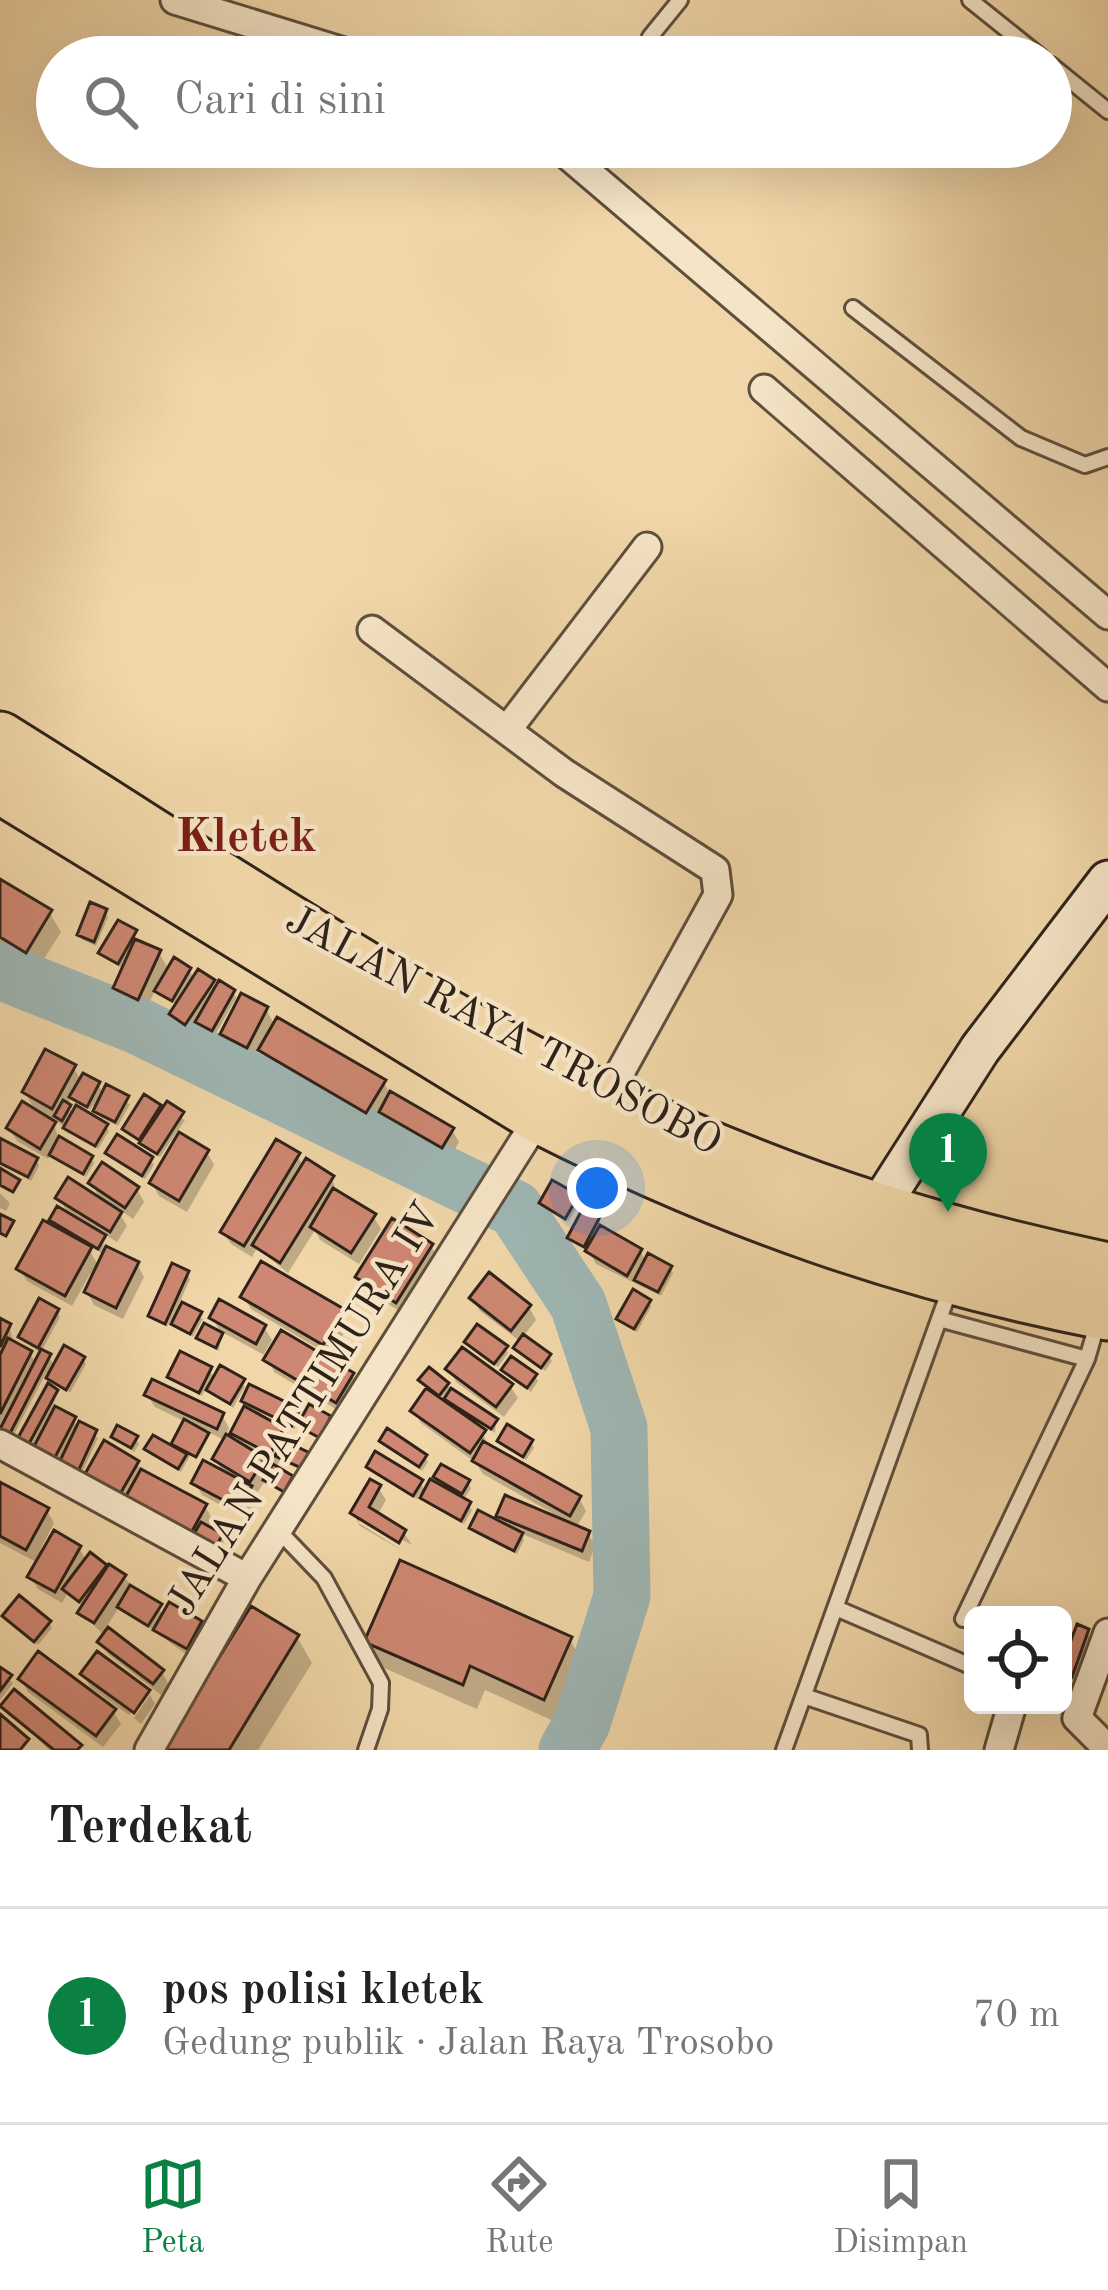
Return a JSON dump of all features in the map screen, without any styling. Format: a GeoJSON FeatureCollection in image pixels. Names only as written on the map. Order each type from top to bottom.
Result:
{"type":"FeatureCollection","features":[{"type":"Feature","properties":{"kind":"highway","name":"JALAN RAYA TROSOBO"},"geometry":{"type":"LineString","coordinates":[[0,738],[359,961],[606,1098],[737,1159],[863,1232],[946,1299],[1101,1314]]}},
{"type":"Feature","properties":{"kind":"highway","name":"JALAN RAYA TROSOBO"},"geometry":{"type":"LineString","coordinates":[[0,787],[539,1117],[701,1194],[863,1232],[1101,1314]]}},
{"type":"Feature","properties":{"kind":"main road"},"geometry":{"type":"LineString","coordinates":[[863,1232],[980,1049],[1108,881]]}},
{"type":"Feature","properties":{"kind":"street"},"geometry":{"type":"LineString","coordinates":[[175,0],[292,36]]}},
{"type":"Feature","properties":{"kind":"street"},"geometry":{"type":"LineString","coordinates":[[579,168],[1108,687]]}},
{"type":"Feature","properties":{"kind":"street"},"geometry":{"type":"LineString","coordinates":[[764,389],[847,432],[1108,615]]}},
{"type":"Feature","properties":{"kind":"street"},"geometry":{"type":"LineString","coordinates":[[507,730],[647,547]]}},
{"type":"Feature","properties":{"kind":"street"},"geometry":{"type":"LineString","coordinates":[[372,630],[507,730],[716,870],[720,882],[606,1098]]}},
{"type":"Feature","properties":{"kind":"street","name":"JALAN PATTIMURA IV"},"geometry":{"type":"LineString","coordinates":[[149,1750],[248,1578],[539,1117]]}},
{"type":"Feature","properties":{"kind":"street"},"geometry":{"type":"LineString","coordinates":[[0,1444],[248,1578]]}},
{"type":"Feature","properties":{"kind":"street"},"geometry":{"type":"LineString","coordinates":[[1072,1704],[1108,1633]]}},
{"type":"Feature","properties":{"kind":"street"},"geometry":{"type":"LineString","coordinates":[[1072,1711],[1108,1749]]}},
{"type":"Feature","properties":{"kind":"street"},"geometry":{"type":"LineString","coordinates":[[999,1750],[1009,1714]]}},
{"type":"Feature","properties":{"kind":"lane"},"geometry":{"type":"LineString","coordinates":[[651,36],[680,0]]}},
{"type":"Feature","properties":{"kind":"lane"},"geometry":{"type":"LineString","coordinates":[[970,0],[1015,36]]}},
{"type":"Feature","properties":{"kind":"lane"},"geometry":{"type":"LineString","coordinates":[[1072,82],[1108,111]]}},
{"type":"Feature","properties":{"kind":"lane"},"geometry":{"type":"LineString","coordinates":[[853,308],[1021,439],[1085,465],[1108,457]]}},
{"type":"Feature","properties":{"kind":"lane"},"geometry":{"type":"LineString","coordinates":[[784,1750],[946,1299]]}},
{"type":"Feature","properties":{"kind":"lane"},"geometry":{"type":"LineString","coordinates":[[963,1619],[1101,1314]]}},
{"type":"Feature","properties":{"kind":"lane"},"geometry":{"type":"LineString","coordinates":[[278,1530],[324,1578],[381,1683],[380,1709],[366,1750]]}},
{"type":"Feature","properties":{"kind":"lane"},"geometry":{"type":"LineString","coordinates":[[836,1607],[964,1663]]}},
{"type":"Feature","properties":{"kind":"lane"},"geometry":{"type":"LineString","coordinates":[[804,1696],[920,1735],[920,1750]]}},
{"type":"Feature","properties":{"kind":"building"},"geometry":{"type":"Polygon","coordinates":[[[0,879],[52,910],[26,953],[0,937],[0,879]]]}},
{"type":"Feature","properties":{"kind":"building"},"geometry":{"type":"Polygon","coordinates":[[[90,902],[107,909],[94,942],[77,935],[90,902]]]}},
{"type":"Feature","properties":{"kind":"building"},"geometry":{"type":"Polygon","coordinates":[[[118,920],[137,930],[118,964],[98,953],[118,920]]]}},
{"type":"Feature","properties":{"kind":"building"},"geometry":{"type":"Polygon","coordinates":[[[135,939],[161,950],[138,1000],[113,988],[135,939]]]}},
{"type":"Feature","properties":{"kind":"building"},"geometry":{"type":"Polygon","coordinates":[[[174,957],[191,968],[172,1001],[154,991],[174,957]]]}},
{"type":"Feature","properties":{"kind":"building"},"geometry":{"type":"Polygon","coordinates":[[[198,969],[215,980],[185,1025],[169,1014],[198,969]]]}},
{"type":"Feature","properties":{"kind":"building"},"geometry":{"type":"Polygon","coordinates":[[[219,980],[235,990],[212,1031],[195,1022],[219,980]]]}},
{"type":"Feature","properties":{"kind":"building"},"geometry":{"type":"Polygon","coordinates":[[[241,993],[268,1007],[247,1048],[220,1034],[241,993]]]}},
{"type":"Feature","properties":{"kind":"building"},"geometry":{"type":"Polygon","coordinates":[[[277,1017],[386,1080],[366,1113],[258,1050],[277,1017]]]}},
{"type":"Feature","properties":{"kind":"building"},"geometry":{"type":"Polygon","coordinates":[[[45,1049],[76,1065],[52,1109],[22,1092],[45,1049]]]}},
{"type":"Feature","properties":{"kind":"building"},"geometry":{"type":"Polygon","coordinates":[[[83,1073],[100,1082],[87,1107],[69,1097],[83,1073]]]}},
{"type":"Feature","properties":{"kind":"building"},"geometry":{"type":"Polygon","coordinates":[[[106,1084],[129,1096],[115,1122],[93,1111],[106,1084]]]}},
{"type":"Feature","properties":{"kind":"building"},"geometry":{"type":"Polygon","coordinates":[[[390,1091],[454,1128],[442,1148],[379,1112],[390,1091]]]}},
{"type":"Feature","properties":{"kind":"building"},"geometry":{"type":"Polygon","coordinates":[[[144,1094],[161,1105],[139,1140],[122,1129],[144,1094]]]}},
{"type":"Feature","properties":{"kind":"building"},"geometry":{"type":"Polygon","coordinates":[[[63,1100],[71,1105],[62,1121],[54,1116],[63,1100]]]}},
{"type":"Feature","properties":{"kind":"building"},"geometry":{"type":"Polygon","coordinates":[[[22,1101],[56,1122],[40,1149],[6,1128],[22,1101]]]}},
{"type":"Feature","properties":{"kind":"building"},"geometry":{"type":"Polygon","coordinates":[[[167,1101],[184,1112],[157,1154],[139,1143],[167,1101]]]}},
{"type":"Feature","properties":{"kind":"building"},"geometry":{"type":"Polygon","coordinates":[[[76,1105],[108,1124],[95,1146],[63,1128],[76,1105]]]}},
{"type":"Feature","properties":{"kind":"building"},"geometry":{"type":"Polygon","coordinates":[[[179,1132],[209,1150],[179,1201],[149,1183],[179,1132]]]}},
{"type":"Feature","properties":{"kind":"building"},"geometry":{"type":"Polygon","coordinates":[[[117,1134],[153,1157],[142,1176],[105,1153],[117,1134]]]}},
{"type":"Feature","properties":{"kind":"building"},"geometry":{"type":"Polygon","coordinates":[[[59,1136],[93,1156],[83,1174],[49,1155],[59,1136]]]}},
{"type":"Feature","properties":{"kind":"building"},"geometry":{"type":"Polygon","coordinates":[[[0,1138],[38,1158],[28,1177],[0,1163],[0,1138]]]}},
{"type":"Feature","properties":{"kind":"building"},"geometry":{"type":"Polygon","coordinates":[[[276,1139],[300,1153],[244,1246],[220,1232],[276,1139]]]}},
{"type":"Feature","properties":{"kind":"building"},"geometry":{"type":"Polygon","coordinates":[[[306,1158],[334,1176],[280,1263],[252,1245],[306,1158]]]}},
{"type":"Feature","properties":{"kind":"building"},"geometry":{"type":"Polygon","coordinates":[[[102,1162],[139,1187],[125,1208],[88,1183],[102,1162]]]}},
{"type":"Feature","properties":{"kind":"building"},"geometry":{"type":"Polygon","coordinates":[[[0,1168],[20,1180],[13,1192],[0,1185],[0,1168]]]}},
{"type":"Feature","properties":{"kind":"building"},"geometry":{"type":"Polygon","coordinates":[[[68,1177],[122,1212],[110,1232],[55,1198],[68,1177]]]}},
{"type":"Feature","properties":{"kind":"building"},"geometry":{"type":"Polygon","coordinates":[[[552,1180],[579,1195],[565,1219],[539,1203],[552,1180]]]}},
{"type":"Feature","properties":{"kind":"building"},"geometry":{"type":"Polygon","coordinates":[[[333,1188],[376,1214],[351,1253],[310,1227],[333,1188]]]}},
{"type":"Feature","properties":{"kind":"building"},"geometry":{"type":"Polygon","coordinates":[[[585,1204],[602,1213],[584,1247],[567,1238],[585,1204]]]}},
{"type":"Feature","properties":{"kind":"building"},"geometry":{"type":"Polygon","coordinates":[[[57,1206],[106,1235],[98,1249],[49,1220],[57,1206]]]}},
{"type":"Feature","properties":{"kind":"building"},"geometry":{"type":"Polygon","coordinates":[[[0,1214],[14,1221],[6,1236],[0,1233],[0,1214]]]}},
{"type":"Feature","properties":{"kind":"building"},"geometry":{"type":"Polygon","coordinates":[[[392,1218],[433,1244],[396,1303],[355,1277],[392,1218]]]}},
{"type":"Feature","properties":{"kind":"building"},"geometry":{"type":"Polygon","coordinates":[[[43,1220],[92,1247],[65,1296],[16,1269],[43,1220]]]}},
{"type":"Feature","properties":{"kind":"building"},"geometry":{"type":"Polygon","coordinates":[[[600,1225],[642,1249],[627,1276],[585,1251],[600,1225]]]}},
{"type":"Feature","properties":{"kind":"building"},"geometry":{"type":"Polygon","coordinates":[[[106,1246],[139,1262],[116,1308],[84,1292],[106,1246]]]}},
{"type":"Feature","properties":{"kind":"building"},"geometry":{"type":"Polygon","coordinates":[[[648,1253],[672,1266],[658,1292],[634,1280],[648,1253]]]}},
{"type":"Feature","properties":{"kind":"building"},"geometry":{"type":"Polygon","coordinates":[[[261,1261],[344,1309],[323,1345],[240,1297],[261,1261]]]}},
{"type":"Feature","properties":{"kind":"building"},"geometry":{"type":"Polygon","coordinates":[[[172,1263],[189,1271],[165,1324],[148,1316],[172,1263]]]}},
{"type":"Feature","properties":{"kind":"building"},"geometry":{"type":"Polygon","coordinates":[[[489,1272],[531,1305],[511,1331],[469,1298],[489,1272]]]}},
{"type":"Feature","properties":{"kind":"building"},"geometry":{"type":"Polygon","coordinates":[[[633,1289],[651,1300],[634,1329],[616,1319],[633,1289]]]}},
{"type":"Feature","properties":{"kind":"building"},"geometry":{"type":"Polygon","coordinates":[[[39,1298],[59,1309],[38,1348],[18,1337],[39,1298]]]}},
{"type":"Feature","properties":{"kind":"building"},"geometry":{"type":"Polygon","coordinates":[[[219,1299],[266,1325],[256,1344],[209,1318],[219,1299]]]}},
{"type":"Feature","properties":{"kind":"building"},"geometry":{"type":"Polygon","coordinates":[[[182,1302],[202,1312],[190,1334],[171,1324],[182,1302]]]}},
{"type":"Feature","properties":{"kind":"building"},"geometry":{"type":"Polygon","coordinates":[[[0,1318],[11,1324],[0,1347],[0,1318]]]}},
{"type":"Feature","properties":{"kind":"building"},"geometry":{"type":"Polygon","coordinates":[[[204,1323],[223,1333],[216,1348],[196,1338],[204,1323]]]}},
{"type":"Feature","properties":{"kind":"building"},"geometry":{"type":"Polygon","coordinates":[[[477,1324],[508,1346],[494,1364],[464,1342],[477,1324]]]}},
{"type":"Feature","properties":{"kind":"building"},"geometry":{"type":"Polygon","coordinates":[[[281,1330],[354,1373],[336,1403],[263,1360],[281,1330]]]}},
{"type":"Feature","properties":{"kind":"building"},"geometry":{"type":"Polygon","coordinates":[[[523,1334],[551,1354],[541,1368],[513,1348],[523,1334]]]}},
{"type":"Feature","properties":{"kind":"building"},"geometry":{"type":"Polygon","coordinates":[[[8,1338],[32,1351],[0,1414],[0,1355],[8,1338]]]}},
{"type":"Feature","properties":{"kind":"building"},"geometry":{"type":"Polygon","coordinates":[[[64,1345],[85,1357],[66,1390],[46,1378],[64,1345]]]}},
{"type":"Feature","properties":{"kind":"building"},"geometry":{"type":"Polygon","coordinates":[[[462,1347],[513,1384],[496,1407],[445,1369],[462,1347]]]}},
{"type":"Feature","properties":{"kind":"building"},"geometry":{"type":"Polygon","coordinates":[[[41,1349],[51,1354],[7,1439],[0,1429],[41,1349]]]}},
{"type":"Feature","properties":{"kind":"building"},"geometry":{"type":"Polygon","coordinates":[[[180,1351],[212,1367],[199,1393],[167,1377],[180,1351]]]}},
{"type":"Feature","properties":{"kind":"building"},"geometry":{"type":"Polygon","coordinates":[[[511,1356],[537,1374],[527,1388],[501,1370],[511,1356]]]}},
{"type":"Feature","properties":{"kind":"building"},"geometry":{"type":"Polygon","coordinates":[[[220,1365],[245,1379],[230,1404],[206,1390],[220,1365]]]}},
{"type":"Feature","properties":{"kind":"building"},"geometry":{"type":"Polygon","coordinates":[[[429,1367],[449,1383],[439,1396],[418,1380],[429,1367]]]}},
{"type":"Feature","properties":{"kind":"building"},"geometry":{"type":"Polygon","coordinates":[[[152,1379],[224,1413],[217,1429],[144,1395],[152,1379]]]}},
{"type":"Feature","properties":{"kind":"building"},"geometry":{"type":"Polygon","coordinates":[[[48,1383],[58,1390],[25,1451],[14,1445],[48,1383]]]}},
{"type":"Feature","properties":{"kind":"building"},"geometry":{"type":"Polygon","coordinates":[[[249,1384],[300,1409],[292,1426],[241,1401],[249,1384]]]}},
{"type":"Feature","properties":{"kind":"building"},"geometry":{"type":"Polygon","coordinates":[[[426,1388],[486,1430],[470,1453],[410,1411],[426,1388]]]}},
{"type":"Feature","properties":{"kind":"building"},"geometry":{"type":"Polygon","coordinates":[[[451,1388],[498,1419],[491,1429],[444,1399],[451,1388]]]}},
{"type":"Feature","properties":{"kind":"building"},"geometry":{"type":"Polygon","coordinates":[[[309,1404],[331,1416],[320,1438],[297,1426],[309,1404]]]}},
{"type":"Feature","properties":{"kind":"building"},"geometry":{"type":"Polygon","coordinates":[[[55,1406],[76,1417],[51,1465],[30,1454],[55,1406]]]}},
{"type":"Feature","properties":{"kind":"building"},"geometry":{"type":"Polygon","coordinates":[[[244,1406],[284,1428],[270,1454],[230,1433],[244,1406]]]}},
{"type":"Feature","properties":{"kind":"building"},"geometry":{"type":"Polygon","coordinates":[[[184,1419],[209,1433],[196,1457],[171,1444],[184,1419]]]}},
{"type":"Feature","properties":{"kind":"building"},"geometry":{"type":"Polygon","coordinates":[[[79,1421],[97,1430],[75,1478],[56,1469],[79,1421]]]}},
{"type":"Feature","properties":{"kind":"building"},"geometry":{"type":"Polygon","coordinates":[[[507,1424],[533,1440],[523,1457],[497,1441],[507,1424]]]}},
{"type":"Feature","properties":{"kind":"building"},"geometry":{"type":"Polygon","coordinates":[[[117,1425],[138,1436],[131,1448],[111,1437],[117,1425]]]}},
{"type":"Feature","properties":{"kind":"building"},"geometry":{"type":"Polygon","coordinates":[[[387,1428],[427,1455],[419,1467],[379,1441],[387,1428]]]}},
{"type":"Feature","properties":{"kind":"building"},"geometry":{"type":"Polygon","coordinates":[[[226,1434],[265,1458],[250,1482],[212,1459],[226,1434]]]}},
{"type":"Feature","properties":{"kind":"building"},"geometry":{"type":"Polygon","coordinates":[[[153,1435],[187,1454],[178,1469],[144,1449],[153,1435]]]}},
{"type":"Feature","properties":{"kind":"building"},"geometry":{"type":"Polygon","coordinates":[[[104,1440],[139,1461],[116,1501],[81,1481],[104,1440]]]}},
{"type":"Feature","properties":{"kind":"building"},"geometry":{"type":"Polygon","coordinates":[[[283,1440],[314,1455],[306,1470],[275,1456],[283,1440]]]}},
{"type":"Feature","properties":{"kind":"building"},"geometry":{"type":"Polygon","coordinates":[[[483,1441],[581,1496],[570,1516],[472,1461],[483,1441]]]}},
{"type":"Feature","properties":{"kind":"building"},"geometry":{"type":"Polygon","coordinates":[[[375,1451],[423,1480],[413,1496],[366,1467],[375,1451]]]}},
{"type":"Feature","properties":{"kind":"building"},"geometry":{"type":"Polygon","coordinates":[[[203,1460],[252,1486],[240,1509],[191,1483],[203,1460]]]}},
{"type":"Feature","properties":{"kind":"building"},"geometry":{"type":"Polygon","coordinates":[[[273,1464],[293,1476],[284,1492],[263,1480],[273,1464]]]}},
{"type":"Feature","properties":{"kind":"building"},"geometry":{"type":"Polygon","coordinates":[[[441,1464],[470,1480],[462,1494],[433,1477],[441,1464]]]}},
{"type":"Feature","properties":{"kind":"building"},"geometry":{"type":"Polygon","coordinates":[[[141,1469],[207,1504],[186,1542],[120,1507],[141,1469]]]}},
{"type":"Feature","properties":{"kind":"building"},"geometry":{"type":"Polygon","coordinates":[[[370,1479],[381,1485],[369,1507],[406,1530],[399,1543],[350,1513],[370,1479]]]}},
{"type":"Feature","properties":{"kind":"building"},"geometry":{"type":"Polygon","coordinates":[[[430,1479],[471,1502],[461,1521],[420,1498],[430,1479]]]}},
{"type":"Feature","properties":{"kind":"building"},"geometry":{"type":"Polygon","coordinates":[[[0,1482],[49,1508],[26,1550],[0,1536],[0,1482]]]}},
{"type":"Feature","properties":{"kind":"building"},"geometry":{"type":"Polygon","coordinates":[[[505,1495],[590,1531],[582,1551],[496,1516],[505,1495]]]}},
{"type":"Feature","properties":{"kind":"building"},"geometry":{"type":"Polygon","coordinates":[[[478,1510],[523,1533],[514,1551],[469,1528],[478,1510]]]}},
{"type":"Feature","properties":{"kind":"building"},"geometry":{"type":"Polygon","coordinates":[[[201,1522],[223,1534],[211,1555],[189,1542],[201,1522]]]}},
{"type":"Feature","properties":{"kind":"building"},"geometry":{"type":"Polygon","coordinates":[[[54,1530],[81,1546],[55,1592],[27,1577],[54,1530]]]}},
{"type":"Feature","properties":{"kind":"building"},"geometry":{"type":"Polygon","coordinates":[[[90,1552],[107,1565],[79,1602],[62,1589],[90,1552]]]}},
{"type":"Feature","properties":{"kind":"building"},"geometry":{"type":"Polygon","coordinates":[[[400,1560],[572,1637],[544,1700],[470,1666],[463,1685],[364,1642],[400,1560]]]}},
{"type":"Feature","properties":{"kind":"building"},"geometry":{"type":"Polygon","coordinates":[[[109,1564],[126,1575],[94,1623],[77,1613],[109,1564]]]}},
{"type":"Feature","properties":{"kind":"building"},"geometry":{"type":"Polygon","coordinates":[[[130,1585],[162,1604],[148,1626],[117,1607],[130,1585]]]}},
{"type":"Feature","properties":{"kind":"building"},"geometry":{"type":"Polygon","coordinates":[[[19,1595],[51,1621],[34,1642],[2,1616],[19,1595]]]}},
{"type":"Feature","properties":{"kind":"building"},"geometry":{"type":"Polygon","coordinates":[[[169,1602],[202,1621],[187,1649],[153,1630],[169,1602]]]}},
{"type":"Feature","properties":{"kind":"building"},"geometry":{"type":"Polygon","coordinates":[[[251,1606],[299,1635],[229,1750],[162,1750],[251,1606]]]}},
{"type":"Feature","properties":{"kind":"building"},"geometry":{"type":"Polygon","coordinates":[[[1077,1624],[1089,1629],[1072,1677],[1072,1638],[1077,1624]]]}},
{"type":"Feature","properties":{"kind":"building"},"geometry":{"type":"Polygon","coordinates":[[[108,1627],[164,1670],[153,1684],[97,1642],[108,1627]]]}},
{"type":"Feature","properties":{"kind":"building"},"geometry":{"type":"Polygon","coordinates":[[[38,1651],[116,1709],[96,1736],[18,1679],[38,1651]]]}},
{"type":"Feature","properties":{"kind":"building"},"geometry":{"type":"Polygon","coordinates":[[[97,1651],[150,1690],[134,1713],[80,1674],[97,1651]]]}},
{"type":"Feature","properties":{"kind":"building"},"geometry":{"type":"Polygon","coordinates":[[[0,1667],[12,1675],[0,1691],[0,1667]]]}},
{"type":"Feature","properties":{"kind":"building"},"geometry":{"type":"Polygon","coordinates":[[[14,1689],[82,1745],[77,1750],[54,1750],[0,1706],[14,1689]]]}},
{"type":"Feature","properties":{"kind":"building"},"geometry":{"type":"Polygon","coordinates":[[[0,1714],[29,1739],[20,1750],[0,1750],[0,1714]]]}},
{"type":"Feature","properties":{"kind":"waterway"},"geometry":{"type":"LineString","coordinates":[[0,971],[138,1026],[515,1209],[578,1304],[619,1428],[622,1596],[582,1723],[567,1750]]}},
{"type":"Feature","properties":{"kind":"place","name":"pos polisi kletek"},"geometry":{"type":"Point","coordinates":[948,1212]}},
{"type":"Feature","properties":{"kind":"district","name":"Kletek"},"geometry":{"type":"Point","coordinates":[246,838]}}]}
